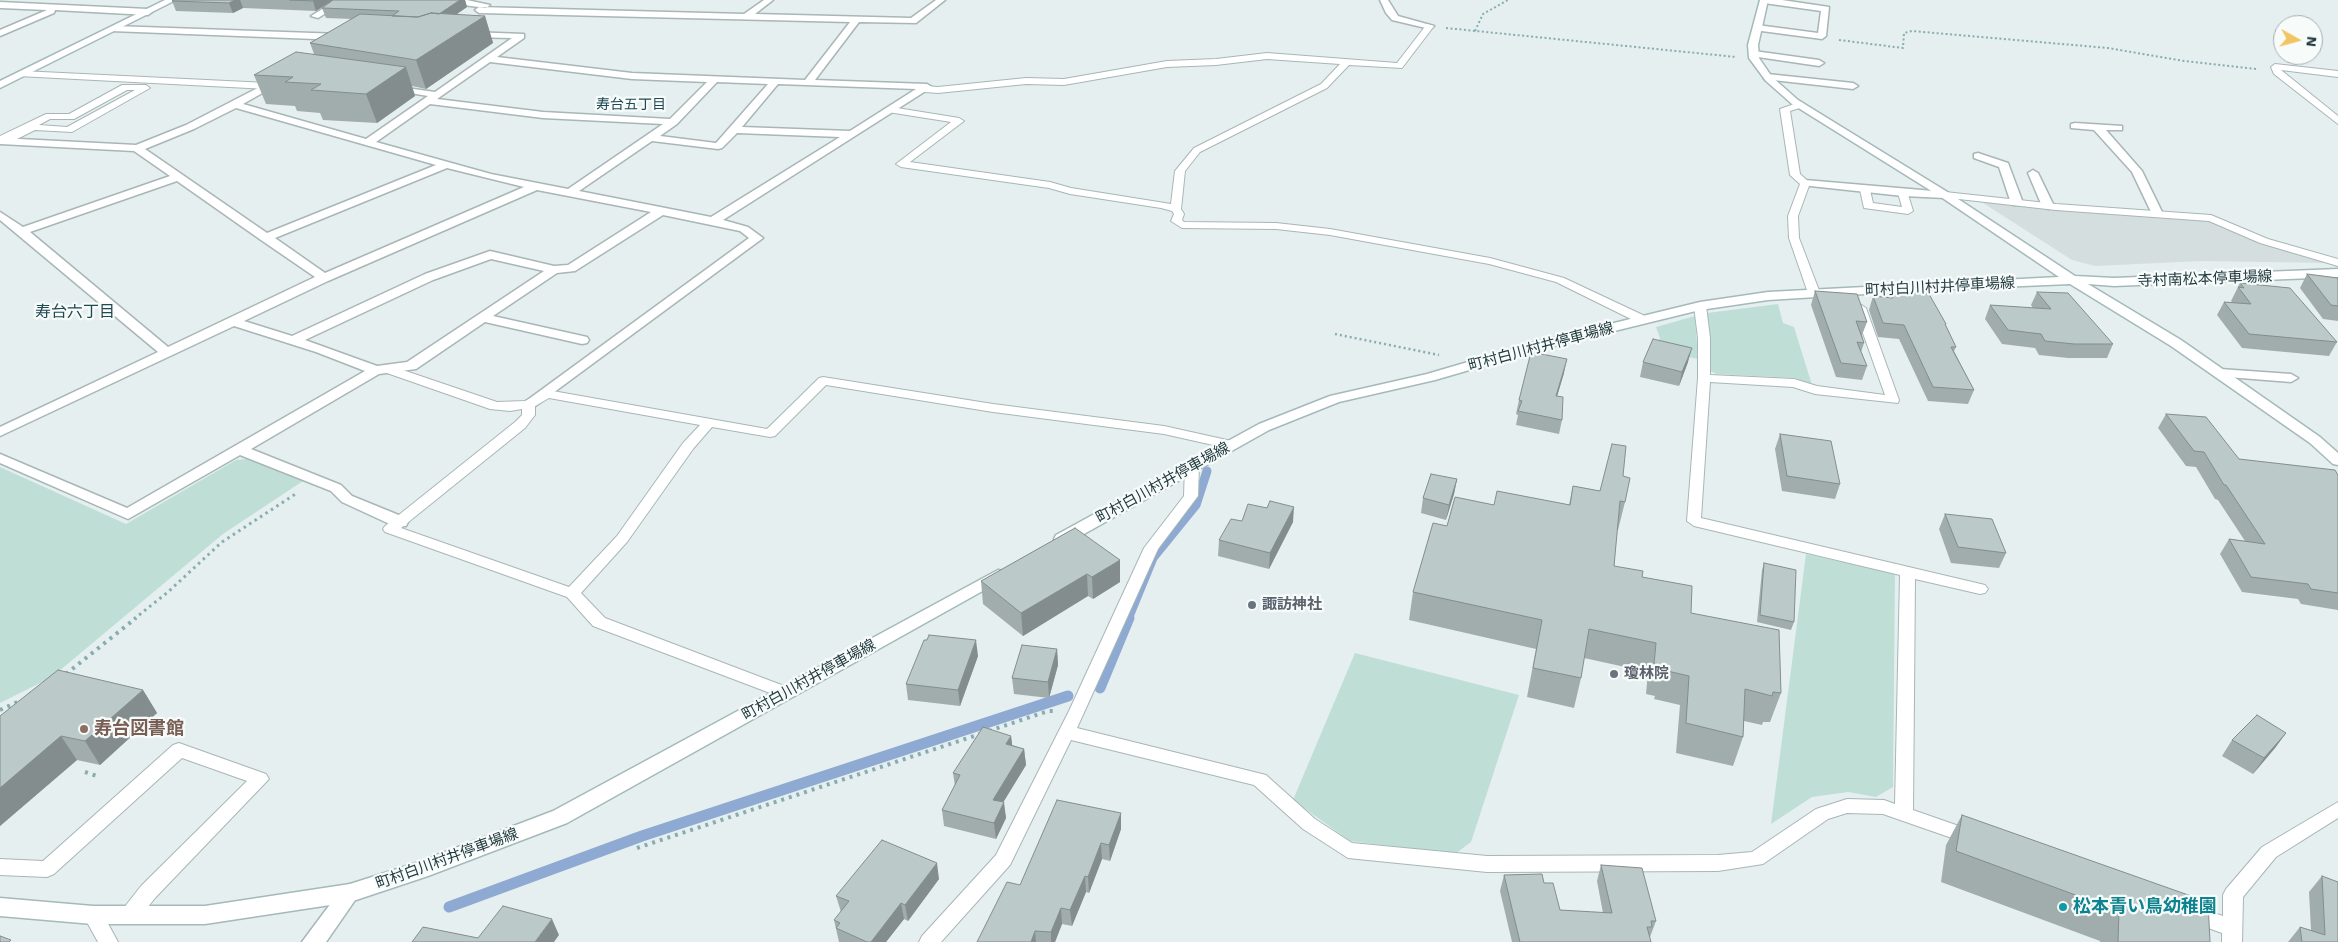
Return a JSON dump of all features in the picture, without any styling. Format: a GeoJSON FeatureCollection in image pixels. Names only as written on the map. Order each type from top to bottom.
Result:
{"type":"FeatureCollection","features":[{"type":"Feature","properties":{"kind":"street"},"geometry":{"type":"LineString","coordinates":[[0,33],[74,0]]}},
{"type":"Feature","properties":{"kind":"street"},"geometry":{"type":"LineString","coordinates":[[0,84],[172,0]]}},
{"type":"Feature","properties":{"kind":"street"},"geometry":{"type":"LineString","coordinates":[[315,16],[343,0]]}},
{"type":"Feature","properties":{"kind":"street"},"geometry":{"type":"LineString","coordinates":[[448,0],[483,7],[913,21],[941,0]]}},
{"type":"Feature","properties":{"kind":"street"},"geometry":{"type":"LineString","coordinates":[[747,16],[769,0]]}},
{"type":"Feature","properties":{"kind":"street"},"geometry":{"type":"LineString","coordinates":[[1384,0],[1390,13],[1395,18],[1430,26]]}},
{"type":"Feature","properties":{"kind":"street"},"geometry":{"type":"LineString","coordinates":[[1757,28],[1822,36],[1826,9],[1764,0],[1757,28],[1753,45],[1754,56],[1767,77],[1800,105],[1945,195],[2072,280],[2176,343],[2315,440],[2338,461]]}},
{"type":"Feature","properties":{"kind":"street"},"geometry":{"type":"LineString","coordinates":[[0,5],[148,12]]}},
{"type":"Feature","properties":{"kind":"street"},"geometry":{"type":"LineString","coordinates":[[808,82],[856,20]]}},
{"type":"Feature","properties":{"kind":"street"},"geometry":{"type":"LineString","coordinates":[[114,29],[349,37],[333,47]]}},
{"type":"Feature","properties":{"kind":"street"},"geometry":{"type":"LineString","coordinates":[[369,142],[521,36],[465,35]]}},
{"type":"Feature","properties":{"kind":"street"},"geometry":{"type":"LineString","coordinates":[[1754,56],[1819,63]]}},
{"type":"Feature","properties":{"kind":"street"},"geometry":{"type":"LineString","coordinates":[[489,59],[598,73],[714,80],[928,87],[713,221]]}},
{"type":"Feature","properties":{"kind":"street"},"geometry":{"type":"LineString","coordinates":[[2,141],[137,148],[190,127],[235,105],[284,76]]}},
{"type":"Feature","properties":{"kind":"street"},"geometry":{"type":"LineString","coordinates":[[1767,77],[1854,86]]}},
{"type":"Feature","properties":{"kind":"street"},"geometry":{"type":"LineString","coordinates":[[570,192],[673,122],[714,80]]}},
{"type":"Feature","properties":{"kind":"street"},"geometry":{"type":"LineString","coordinates":[[652,138],[718,146],[776,81]]}},
{"type":"Feature","properties":{"kind":"street"},"geometry":{"type":"LineString","coordinates":[[380,86],[438,95]]}},
{"type":"Feature","properties":{"kind":"street"},"geometry":{"type":"LineString","coordinates":[[428,102],[543,115],[673,122]]}},
{"type":"Feature","properties":{"kind":"street"},"geometry":{"type":"LineString","coordinates":[[235,105],[446,165],[536,186],[713,221],[744,229],[758,238],[529,404]]}},
{"type":"Feature","properties":{"kind":"street"},"geometry":{"type":"LineString","coordinates":[[2075,126],[2118,128]]}},
{"type":"Feature","properties":{"kind":"street"},"geometry":{"type":"LineString","coordinates":[[2097,127],[2137,171],[2157,214]]}},
{"type":"Feature","properties":{"kind":"street"},"geometry":{"type":"LineString","coordinates":[[734,130],[852,134]]}},
{"type":"Feature","properties":{"kind":"street"},"geometry":{"type":"LineString","coordinates":[[137,148],[324,278]]}},
{"type":"Feature","properties":{"kind":"street"},"geometry":{"type":"LineString","coordinates":[[1978,156],[2004,165],[2017,203]]}},
{"type":"Feature","properties":{"kind":"street"},"geometry":{"type":"LineString","coordinates":[[265,238],[446,165]]}},
{"type":"Feature","properties":{"kind":"street"},"geometry":{"type":"LineString","coordinates":[[2033,173],[2048,206]]}},
{"type":"Feature","properties":{"kind":"street"},"geometry":{"type":"LineString","coordinates":[[22,231],[177,177]]}},
{"type":"Feature","properties":{"kind":"street"},"geometry":{"type":"LineString","coordinates":[[1805,183],[1865,190],[1945,195]]}},
{"type":"Feature","properties":{"kind":"street"},"geometry":{"type":"LineString","coordinates":[[0,432],[324,278],[536,186]]}},
{"type":"Feature","properties":{"kind":"street"},"geometry":{"type":"LineString","coordinates":[[294,340],[376,300],[490,256],[554,270],[571,268],[661,211]]}},
{"type":"Feature","properties":{"kind":"street"},"geometry":{"type":"LineString","coordinates":[[0,216],[22,231],[166,352]]}},
{"type":"Feature","properties":{"kind":"street"},"geometry":{"type":"LineString","coordinates":[[0,458],[128,514],[382,369],[411,366],[554,270]]}},
{"type":"Feature","properties":{"kind":"street","name":"寺村南松本停車場線"},"geometry":{"type":"LineString","coordinates":[[2072,280],[2114,282],[2338,273]]}},
{"type":"Feature","properties":{"kind":"street","name":"町村白川村井停車場線"},"geometry":{"type":"LineString","coordinates":[[1045,548],[1264,427],[1335,399],[1700,306],[1768,296],[2072,280]]}},
{"type":"Feature","properties":{"kind":"street"},"geometry":{"type":"LineString","coordinates":[[483,318],[582,340]]}},
{"type":"Feature","properties":{"kind":"street"},"geometry":{"type":"LineString","coordinates":[[232,321],[382,369]]}},
{"type":"Feature","properties":{"kind":"street"},"geometry":{"type":"LineString","coordinates":[[2220,373],[2291,378]]}},
{"type":"Feature","properties":{"kind":"street"},"geometry":{"type":"LineString","coordinates":[[241,450],[336,488],[346,499],[400,522]]}},
{"type":"Feature","properties":{"kind":"street","name":"町村白川村井停車場線"},"geometry":{"type":"LineString","coordinates":[[0,907],[93,915],[204,915],[288,904],[350,893],[421,870],[560,818],[1011,568]]}},
{"type":"Feature","properties":{"kind":"street"},"geometry":{"type":"LineString","coordinates":[[313,942],[350,893]]}},
{"type":"Feature","properties":{"kind":"lane"},"geometry":{"type":"LineString","coordinates":[[925,89],[947,89],[1026,81],[1064,82],[1167,64],[1216,62],[1267,56],[1399,66],[1430,26]]}},
{"type":"Feature","properties":{"kind":"lane"},"geometry":{"type":"LineString","coordinates":[[1348,62],[1324,86],[1197,150],[1180,171],[1176,209],[1179,214],[1176,221],[1182,225],[1276,226],[1330,232],[1518,268],[1567,284],[1643,320]]}},
{"type":"Feature","properties":{"kind":"lane"},"geometry":{"type":"LineString","coordinates":[[2338,74],[2276,67],[2277,72],[2338,122]]}},
{"type":"Feature","properties":{"kind":"lane"},"geometry":{"type":"LineString","coordinates":[[21,74],[268,86]]}},
{"type":"Feature","properties":{"kind":"lane"},"geometry":{"type":"LineString","coordinates":[[126,87],[146,88],[69,130],[34,127],[2,141],[49,116],[71,117],[126,87]]}},
{"type":"Feature","properties":{"kind":"lane"},"geometry":{"type":"LineString","coordinates":[[1800,105],[1785,108],[1796,175],[1805,183],[1793,216],[1794,238],[1814,294]]}},
{"type":"Feature","properties":{"kind":"lane"},"geometry":{"type":"LineString","coordinates":[[890,110],[959,121],[901,164],[1050,185],[1070,191],[1176,209]]}},
{"type":"Feature","properties":{"kind":"lane"},"geometry":{"type":"LineString","coordinates":[[1865,190],[1868,206],[1908,211],[1903,193]]}},
{"type":"Feature","properties":{"kind":"lane"},"geometry":{"type":"LineString","coordinates":[[1945,195],[2048,206],[2211,218],[2264,242],[2338,263]]}},
{"type":"Feature","properties":{"kind":"lane"},"geometry":{"type":"LineString","coordinates":[[1704,378],[1794,383],[1815,390],[1893,400],[1854,291]]}},
{"type":"Feature","properties":{"kind":"lane"},"geometry":{"type":"LineString","coordinates":[[1700,306],[1704,338],[1704,378],[1694,521],[1980,589]]}},
{"type":"Feature","properties":{"kind":"lane"},"geometry":{"type":"LineString","coordinates":[[382,369],[495,406],[510,407],[529,404],[547,394],[770,433],[823,381],[993,408],[1164,430],[1231,445]]}},
{"type":"Feature","properties":{"kind":"lane"},"geometry":{"type":"LineString","coordinates":[[529,404],[528,415],[520,425],[390,529],[572,593],[599,622],[786,694]]}},
{"type":"Feature","properties":{"kind":"lane"},"geometry":{"type":"LineString","coordinates":[[572,593],[622,539],[688,446],[709,422]]}},
{"type":"Feature","properties":{"kind":"lane"},"geometry":{"type":"LineString","coordinates":[[930,942],[1002,860],[1067,732],[1151,548],[1191,496],[1192,466]]}},
{"type":"Feature","properties":{"kind":"lane"},"geometry":{"type":"LineString","coordinates":[[1904,814],[1908,573]]}},
{"type":"Feature","properties":{"kind":"lane"},"geometry":{"type":"LineString","coordinates":[[1067,732],[1260,780],[1309,824],[1348,850],[1487,864],[1718,863],[1756,859],[1822,814],[1847,806],[1884,807],[1988,843]]}},
{"type":"Feature","properties":{"kind":"lane"},"geometry":{"type":"LineString","coordinates":[[0,867],[47,869],[179,750],[260,780],[148,892],[130,915]]}},
{"type":"Feature","properties":{"kind":"lane"},"geometry":{"type":"LineString","coordinates":[[2176,908],[2232,935],[2233,895],[2269,852],[2338,809]]}},
{"type":"Feature","properties":{"kind":"lane"},"geometry":{"type":"LineString","coordinates":[[93,915],[108,942]]}},
{"type":"Feature","properties":{"kind":"path"},"geometry":{"type":"LineString","coordinates":[[1475,31],[1478,21],[1483,14],[1508,0]]}},
{"type":"Feature","properties":{"kind":"path"},"geometry":{"type":"LineString","coordinates":[[1430,26],[1754,56]]}},
{"type":"Feature","properties":{"kind":"path"},"geometry":{"type":"LineString","coordinates":[[1822,36],[1902,48],[1904,32],[1912,31],[2108,48],[2277,72]]}},
{"type":"Feature","properties":{"kind":"path"},"geometry":{"type":"LineString","coordinates":[[1335,334],[1455,358],[1470,365]]}},
{"type":"Feature","properties":{"kind":"path"},"geometry":{"type":"LineString","coordinates":[[60,678],[168,592],[222,542],[316,480]]}},
{"type":"Feature","properties":{"kind":"path"},"geometry":{"type":"LineString","coordinates":[[0,710],[26,697]]}},
{"type":"Feature","properties":{"kind":"path"},"geometry":{"type":"LineString","coordinates":[[637,848],[1048,712],[1077,711]]}},
{"type":"Feature","properties":{"kind":"path"},"geometry":{"type":"LineString","coordinates":[[84,772],[97,776]]}},
{"type":"Feature","properties":{"kind":"shaded area"},"geometry":{"type":"Polygon","coordinates":[[[1980,201],[2197,218],[2217,223],[2261,243],[2328,263],[2201,261],[2095,266],[2072,260],[1980,201]]]}},
{"type":"Feature","properties":{"kind":"green space"},"geometry":{"type":"Polygon","coordinates":[[[1778,304],[1783,323],[1794,327],[1812,385],[1795,378],[1717,374],[1710,371],[1707,313],[1778,304]]]}},
{"type":"Feature","properties":{"kind":"green space"},"geometry":{"type":"Polygon","coordinates":[[[1695,316],[1698,359],[1654,349],[1660,338],[1656,327],[1695,316]]]}},
{"type":"Feature","properties":{"kind":"green space"},"geometry":{"type":"Polygon","coordinates":[[[247,459],[303,481],[223,534],[52,677],[0,703],[0,467],[126,524],[236,460],[247,459]]]}},
{"type":"Feature","properties":{"kind":"green space"},"geometry":{"type":"Polygon","coordinates":[[[1806,554],[1895,574],[1893,787],[1876,797],[1848,792],[1812,797],[1771,824],[1806,554]]]}},
{"type":"Feature","properties":{"kind":"green space"},"geometry":{"type":"Polygon","coordinates":[[[1355,653],[1519,695],[1471,842],[1455,854],[1350,841],[1293,800],[1355,653]]]}},
{"type":"Feature","properties":{"kind":"building"},"geometry":{"type":"Polygon","coordinates":[[[235,0],[229,3],[172,1],[235,0]]]}},
{"type":"Feature","properties":{"kind":"building"},"geometry":{"type":"Polygon","coordinates":[[[333,0],[460,0],[439,14],[431,13],[418,17],[392,16],[399,11],[322,8],[333,0]]]}},
{"type":"Feature","properties":{"kind":"building"},"geometry":{"type":"Polygon","coordinates":[[[431,13],[485,16],[416,60],[310,43],[360,14],[418,17],[431,13]]]}},
{"type":"Feature","properties":{"kind":"building"},"geometry":{"type":"Polygon","coordinates":[[[296,52],[406,67],[366,94],[311,90],[321,84],[285,82],[293,77],[254,75],[296,52]]]}},
{"type":"Feature","properties":{"kind":"building"},"geometry":{"type":"Polygon","coordinates":[[[2307,274],[2338,278],[2338,306],[2331,305],[2307,274]]]}},
{"type":"Feature","properties":{"kind":"building"},"geometry":{"type":"Polygon","coordinates":[[[2240,283],[2290,288],[2337,342],[2249,334],[2224,302],[2251,304],[2238,287],[2244,288],[2240,283]]]}},
{"type":"Feature","properties":{"kind":"building"},"geometry":{"type":"Polygon","coordinates":[[[1815,291],[1857,294],[1867,322],[1856,321],[1864,343],[1857,342],[1867,366],[1841,363],[1815,291]]]}},
{"type":"Feature","properties":{"kind":"building"},"geometry":{"type":"Polygon","coordinates":[[[1890,291],[1929,294],[1946,324],[1956,347],[1951,347],[1974,390],[1933,387],[1904,325],[1883,323],[1873,296],[1893,298],[1890,291]]]}},
{"type":"Feature","properties":{"kind":"building"},"geometry":{"type":"Polygon","coordinates":[[[2037,292],[2068,293],[2113,344],[2074,344],[2045,341],[2041,334],[2008,330],[1990,305],[2051,309],[2037,292]]]}},
{"type":"Feature","properties":{"kind":"building"},"geometry":{"type":"Polygon","coordinates":[[[1653,339],[1692,348],[1682,372],[1643,362],[1653,339]]]}},
{"type":"Feature","properties":{"kind":"building"},"geometry":{"type":"Polygon","coordinates":[[[1531,352],[1567,359],[1556,396],[1563,397],[1562,420],[1518,411],[1522,401],[1519,400],[1531,352]]]}},
{"type":"Feature","properties":{"kind":"building"},"geometry":{"type":"Polygon","coordinates":[[[2166,414],[2206,417],[2239,459],[2335,470],[2338,475],[2338,593],[2311,589],[2308,584],[2251,577],[2229,539],[2265,544],[2226,485],[2224,485],[2204,452],[2194,451],[2166,414]]]}},
{"type":"Feature","properties":{"kind":"building"},"geometry":{"type":"Polygon","coordinates":[[[1780,434],[1831,441],[1840,484],[1787,476],[1780,434]]]}},
{"type":"Feature","properties":{"kind":"building"},"geometry":{"type":"Polygon","coordinates":[[[1612,444],[1626,446],[1623,476],[1630,478],[1625,502],[1620,501],[1614,566],[1643,571],[1642,577],[1692,586],[1691,613],[1779,630],[1781,693],[1773,692],[1772,696],[1745,689],[1743,737],[1686,723],[1689,676],[1663,670],[1663,666],[1654,664],[1656,643],[1589,629],[1581,678],[1533,668],[1542,620],[1413,592],[1433,523],[1447,526],[1455,497],[1494,505],[1497,491],[1570,505],[1573,486],[1600,491],[1612,444]]]}},
{"type":"Feature","properties":{"kind":"building"},"geometry":{"type":"Polygon","coordinates":[[[1431,474],[1457,479],[1449,505],[1423,498],[1431,474]]]}},
{"type":"Feature","properties":{"kind":"building"},"geometry":{"type":"Polygon","coordinates":[[[1270,501],[1294,507],[1270,553],[1219,540],[1231,519],[1242,521],[1248,504],[1267,508],[1270,501]]]}},
{"type":"Feature","properties":{"kind":"building"},"geometry":{"type":"Polygon","coordinates":[[[1945,514],[1992,519],[2006,553],[1958,547],[1945,514]]]}},
{"type":"Feature","properties":{"kind":"building"},"geometry":{"type":"Polygon","coordinates":[[[1075,528],[1120,560],[1092,577],[1087,574],[1021,613],[981,581],[1075,528]]]}},
{"type":"Feature","properties":{"kind":"building"},"geometry":{"type":"Polygon","coordinates":[[[1764,563],[1796,570],[1794,622],[1760,615],[1764,563]]]}},
{"type":"Feature","properties":{"kind":"building"},"geometry":{"type":"Polygon","coordinates":[[[929,635],[976,640],[958,690],[906,684],[924,640],[927,640],[929,635]]]}},
{"type":"Feature","properties":{"kind":"building"},"geometry":{"type":"Polygon","coordinates":[[[1022,645],[1057,649],[1048,682],[1012,678],[1022,645]]]}},
{"type":"Feature","properties":{"kind":"building"},"geometry":{"type":"Polygon","coordinates":[[[58,670],[143,690],[85,741],[61,736],[0,788],[0,716],[58,670]]]}},
{"type":"Feature","properties":{"kind":"building"},"geometry":{"type":"Polygon","coordinates":[[[2257,715],[2286,733],[2264,758],[2232,740],[2257,715]]]}},
{"type":"Feature","properties":{"kind":"building"},"geometry":{"type":"Polygon","coordinates":[[[983,727],[1011,736],[1006,744],[1024,749],[993,800],[1004,802],[994,823],[942,810],[960,775],[953,773],[983,727]]]}},
{"type":"Feature","properties":{"kind":"building"},"geometry":{"type":"Polygon","coordinates":[[[1057,800],[1121,813],[1109,845],[1101,843],[1088,877],[1085,876],[1070,910],[1061,908],[1051,932],[1035,931],[1031,942],[977,942],[1007,882],[1020,885],[1057,800]]]}},
{"type":"Feature","properties":{"kind":"building"},"geometry":{"type":"Polygon","coordinates":[[[1962,815],[2208,902],[2210,942],[2118,942],[2119,911],[1956,851],[1962,815]]]}},
{"type":"Feature","properties":{"kind":"building"},"geometry":{"type":"Polygon","coordinates":[[[882,840],[937,863],[905,905],[901,903],[871,942],[867,942],[836,928],[840,923],[834,920],[849,901],[836,896],[882,840]]]}},
{"type":"Feature","properties":{"kind":"building"},"geometry":{"type":"Polygon","coordinates":[[[1601,865],[1642,868],[1656,921],[1651,921],[1652,927],[1647,927],[1651,942],[1520,942],[1504,875],[1542,874],[1544,883],[1553,883],[1560,910],[1612,913],[1601,865]]]}},
{"type":"Feature","properties":{"kind":"building"},"geometry":{"type":"Polygon","coordinates":[[[2322,876],[2338,882],[2338,942],[2302,942],[2300,927],[2325,935],[2322,876]]]}},
{"type":"Feature","properties":{"kind":"building"},"geometry":{"type":"Polygon","coordinates":[[[503,906],[552,919],[535,942],[412,942],[423,927],[478,938],[503,906]]]}},
{"type":"Feature","properties":{"kind":"building"},"geometry":{"type":"Polygon","coordinates":[[[0,936],[11,940],[9,942],[0,942],[0,936]]]}},
{"type":"Feature","properties":{"kind":"waterway"},"geometry":{"type":"LineString","coordinates":[[1128,619],[1153,558],[1196,505],[1207,471]]}},
{"type":"Feature","properties":{"kind":"waterway"},"geometry":{"type":"LineString","coordinates":[[1100,688],[1129,618]]}},
{"type":"Feature","properties":{"kind":"waterway"},"geometry":{"type":"LineString","coordinates":[[449,907],[642,836],[1068,696]]}},
{"type":"Feature","properties":{"kind":"place","name":"諏訪神社"},"geometry":{"type":"Point","coordinates":[1252,605]}},
{"type":"Feature","properties":{"kind":"place","name":"瓊林院"},"geometry":{"type":"Point","coordinates":[1614,674]}},
{"type":"Feature","properties":{"kind":"place","name":"寿台図書館"},"geometry":{"type":"Point","coordinates":[84,729]}},
{"type":"Feature","properties":{"kind":"place","name":"松本青い鳥幼稚園"},"geometry":{"type":"Point","coordinates":[2063,907]}},
{"type":"Feature","properties":{"kind":"district","name":"寿台五丁目"},"geometry":{"type":"Point","coordinates":[631,105]}},
{"type":"Feature","properties":{"kind":"district","name":"寿台六丁目"},"geometry":{"type":"Point","coordinates":[75,312]}}]}
